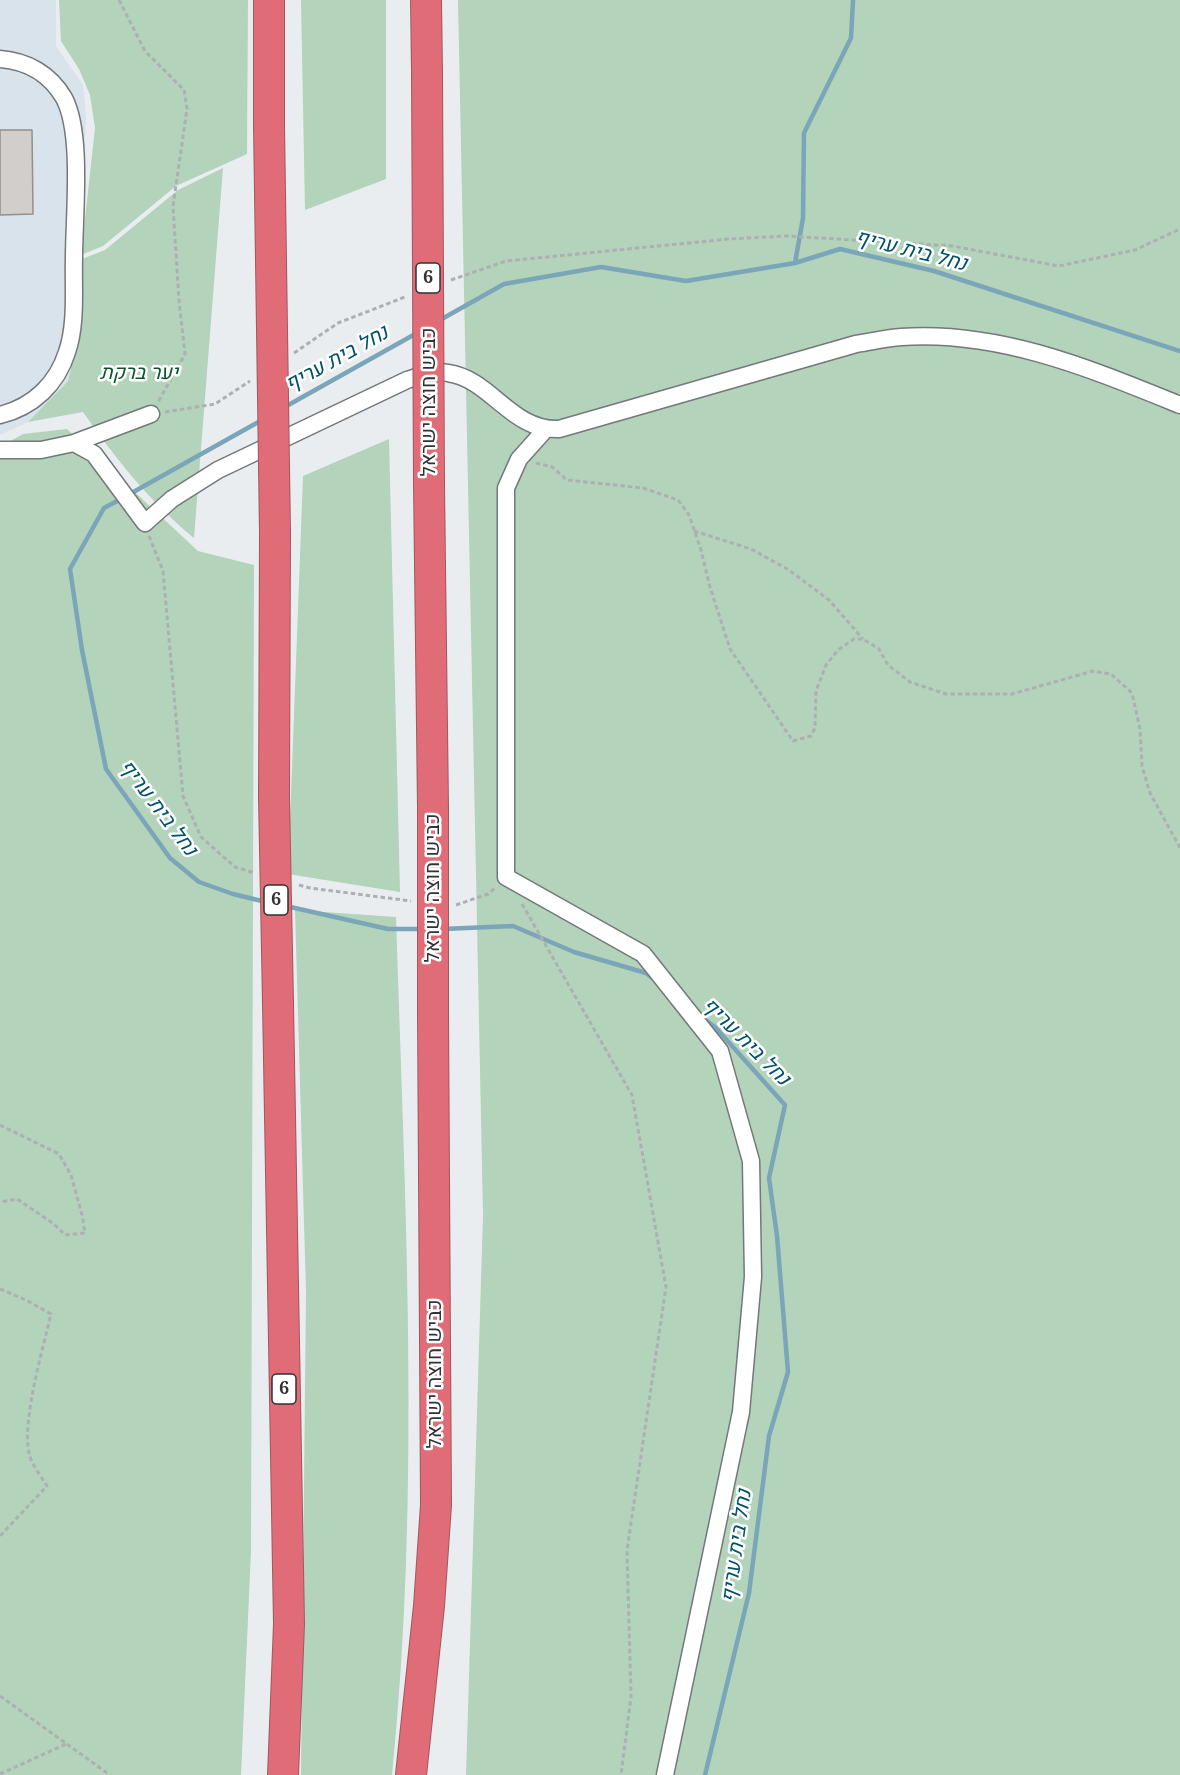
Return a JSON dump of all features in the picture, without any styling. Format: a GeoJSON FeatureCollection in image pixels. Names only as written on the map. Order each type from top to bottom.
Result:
{"type":"FeatureCollection","features":[{"type":"Feature","properties":{"kind":"highway","name":"6"},"geometry":{"type":"LineString","coordinates":[[268,0],[275,534],[274,797],[288,1624],[283,1775]]}},
{"type":"Feature","properties":{"kind":"highway","name":"כביש חוצה ישראל"},"geometry":{"type":"LineString","coordinates":[[411,1775],[429,1606],[435,1505],[433,808],[426,0]]}},
{"type":"Feature","properties":{"kind":"street"},"geometry":{"type":"LineString","coordinates":[[0,59],[27,65],[40,71],[49,78],[64,98],[72,125],[75,168],[73,321],[67,353],[46,390],[26,405],[0,415]]}},
{"type":"Feature","properties":{"kind":"street"},"geometry":{"type":"LineString","coordinates":[[74,443],[94,454],[144,523],[172,499],[218,470],[407,380],[429,373],[447,372],[465,377],[514,415],[546,430],[559,429],[856,344],[901,337],[950,337],[1013,345],[1098,372],[1180,405]]}},
{"type":"Feature","properties":{"kind":"street"},"geometry":{"type":"LineString","coordinates":[[0,450],[41,450],[74,443],[151,414]]}},
{"type":"Feature","properties":{"kind":"street"},"geometry":{"type":"LineString","coordinates":[[546,430],[519,459],[506,488],[506,877],[643,954],[720,1051],[751,1161],[753,1277],[741,1412],[665,1775]]}},
{"type":"Feature","properties":{"kind":"path"},"geometry":{"type":"LineString","coordinates":[[119,0],[145,51],[184,90],[187,109],[173,206],[185,354],[151,414]]}},
{"type":"Feature","properties":{"kind":"path"},"geometry":{"type":"LineString","coordinates":[[443,282],[506,261],[729,239],[787,236],[952,246],[1059,266],[1135,250],[1180,229]]}},
{"type":"Feature","properties":{"kind":"path"},"geometry":{"type":"LineString","coordinates":[[291,354],[338,323],[412,295]]}},
{"type":"Feature","properties":{"kind":"path"},"geometry":{"type":"LineString","coordinates":[[151,414],[215,404],[253,379]]}},
{"type":"Feature","properties":{"kind":"path"},"geometry":{"type":"LineString","coordinates":[[519,459],[552,467],[567,480],[643,488],[678,500],[688,515],[702,550],[710,587],[730,648],[793,741],[811,736],[815,728],[816,691],[826,664],[838,650],[854,639],[862,639]]}},
{"type":"Feature","properties":{"kind":"path"},"geometry":{"type":"LineString","coordinates":[[694,531],[751,549],[789,570],[829,600],[862,639],[879,648],[888,665],[910,682],[946,694],[1012,694],[1093,671],[1111,674],[1132,693],[1140,729],[1142,766],[1150,793],[1180,848]]}},
{"type":"Feature","properties":{"kind":"path"},"geometry":{"type":"LineString","coordinates":[[506,877],[632,1095],[666,1287],[627,1550],[630,1696],[621,1775]]}},
{"type":"Feature","properties":{"kind":"path"},"geometry":{"type":"LineString","coordinates":[[0,1125],[59,1155],[71,1175],[85,1233],[65,1235],[54,1224],[17,1199],[0,1202]]}},
{"type":"Feature","properties":{"kind":"path"},"geometry":{"type":"LineString","coordinates":[[0,1288],[51,1314],[27,1430],[29,1455],[47,1486],[0,1536]]}},
{"type":"Feature","properties":{"kind":"path"},"geometry":{"type":"LineString","coordinates":[[0,1696],[110,1775]]}},
{"type":"Feature","properties":{"kind":"path"},"geometry":{"type":"LineString","coordinates":[[0,1774],[66,1744]]}},
{"type":"Feature","properties":{"kind":"shaded area"},"geometry":{"type":"Polygon","coordinates":[[[0,0],[56,0],[56,46],[83,85],[86,114],[78,339],[68,381],[28,422],[0,435],[0,0]]]}},
{"type":"Feature","properties":{"kind":"green space"},"geometry":{"type":"Polygon","coordinates":[[[59,0],[248,0],[247,154],[176,186],[103,246],[81,255],[95,128],[90,95],[79,69],[61,41],[59,0]]]}},
{"type":"Feature","properties":{"kind":"green space"},"geometry":{"type":"Polygon","coordinates":[[[301,0],[386,0],[386,179],[305,210],[301,0]]]}},
{"type":"Feature","properties":{"kind":"green space"},"geometry":{"type":"Polygon","coordinates":[[[458,0],[1180,0],[1180,1775],[466,1775],[483,1215],[458,0]]]}},
{"type":"Feature","properties":{"kind":"green space","name":"יער ברקת"},"geometry":{"type":"Polygon","coordinates":[[[223,168],[194,538],[134,479],[83,412],[28,422],[68,381],[78,339],[77,261],[105,250],[178,190],[223,168]]]}},
{"type":"Feature","properties":{"kind":"green space"},"geometry":{"type":"Polygon","coordinates":[[[67,429],[198,551],[254,565],[251,1551],[241,1775],[0,1775],[0,447],[23,434],[67,429]]]}},
{"type":"Feature","properties":{"kind":"green space"},"geometry":{"type":"Polygon","coordinates":[[[389,439],[400,892],[288,874],[303,476],[389,439]]]}},
{"type":"Feature","properties":{"kind":"green space"},"geometry":{"type":"Polygon","coordinates":[[[295,910],[396,917],[406,1239],[408,1454],[401,1668],[392,1775],[301,1775],[306,1292],[295,910]]]}},
{"type":"Feature","properties":{"kind":"building"},"geometry":{"type":"Polygon","coordinates":[[[0,130],[32,130],[33,214],[0,215],[0,130]]]}},
{"type":"Feature","properties":{"kind":"waterway"},"geometry":{"type":"LineString","coordinates":[[795,263],[803,218],[804,133],[851,38],[853,0]]}},
{"type":"Feature","properties":{"kind":"waterway","name":"נחל בית עריף"},"geometry":{"type":"LineString","coordinates":[[440,320],[504,284],[601,267],[686,281],[795,263],[840,249],[934,271],[1180,351]]}},
{"type":"Feature","properties":{"kind":"waterway","name":"נחל בית עריף"},"geometry":{"type":"LineString","coordinates":[[283,408],[417,333]]}},
{"type":"Feature","properties":{"kind":"waterway","name":"נחל בית עריף"},"geometry":{"type":"LineString","coordinates":[[128,495],[262,420]]}},
{"type":"Feature","properties":{"kind":"waterway","name":"נחל בית עריף"},"geometry":{"type":"LineString","coordinates":[[121,499],[104,508],[70,569],[82,650],[106,769],[170,858],[199,882],[266,902]]}},
{"type":"Feature","properties":{"kind":"waterway","name":"נחל בית עריף"},"geometry":{"type":"LineString","coordinates":[[286,906],[388,929],[422,929]]}},
{"type":"Feature","properties":{"kind":"waterway","name":"נחל בית עריף"},"geometry":{"type":"LineString","coordinates":[[443,929],[513,926],[574,952],[646,973],[655,980]]}},
{"type":"Feature","properties":{"kind":"waterway","name":"נחל בית עריף"},"geometry":{"type":"LineString","coordinates":[[704,1019],[715,1027],[785,1105],[769,1178],[777,1236],[788,1372],[769,1436],[749,1593],[705,1775]]}}]}
